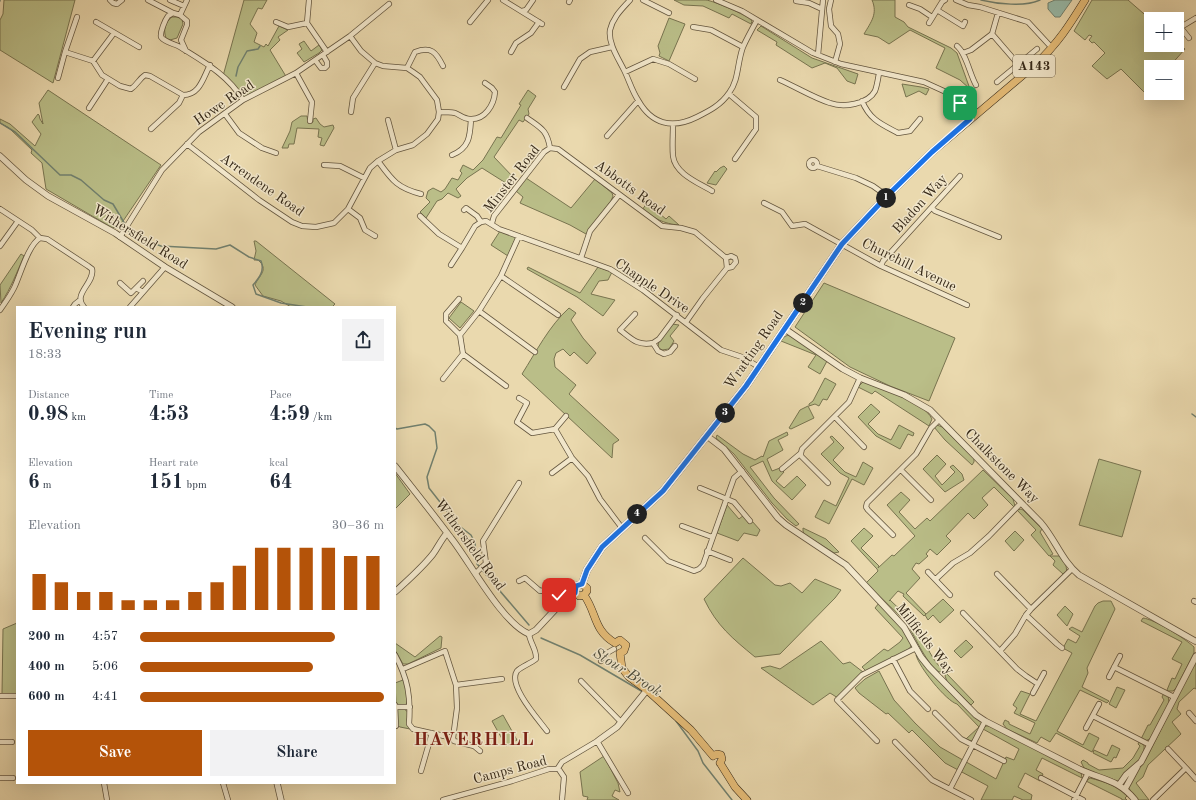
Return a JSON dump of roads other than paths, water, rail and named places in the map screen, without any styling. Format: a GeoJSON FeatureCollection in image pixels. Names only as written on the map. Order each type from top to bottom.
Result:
{"type":"FeatureCollection","features":[{"type":"Feature","properties":{"kind":"main road","name":"A143"},"geometry":{"type":"LineString","coordinates":[[970,119],[1036,64],[1052,48],[1068,27],[1084,0]]}},
{"type":"Feature","properties":{"kind":"main road","name":"Wratting Road"},"geometry":{"type":"LineString","coordinates":[[575,593],[576,586],[582,584],[587,570],[602,547],[663,491],[707,436],[759,367],[842,244],[887,196],[932,152],[970,119]]}},
{"type":"Feature","properties":{"kind":"main road"},"geometry":{"type":"LineString","coordinates":[[582,584],[587,588],[584,595]]}},
{"type":"Feature","properties":{"kind":"main road"},"geometry":{"type":"LineString","coordinates":[[575,593],[579,596],[584,595]]}},
{"type":"Feature","properties":{"kind":"main road"},"geometry":{"type":"LineString","coordinates":[[584,595],[589,602],[601,632],[616,648],[622,668],[630,677],[647,690],[691,730],[713,756],[720,754],[722,759],[720,763],[735,787],[747,800]]}},
{"type":"Feature","properties":{"kind":"street"},"geometry":{"type":"LineString","coordinates":[[110,0],[117,4],[122,0]]}},
{"type":"Feature","properties":{"kind":"street"},"geometry":{"type":"LineString","coordinates":[[148,0],[185,18],[187,25],[181,40],[175,45]]}},
{"type":"Feature","properties":{"kind":"street"},"geometry":{"type":"LineString","coordinates":[[170,0],[184,6]]}},
{"type":"Feature","properties":{"kind":"street"},"geometry":{"type":"LineString","coordinates":[[180,15],[187,0]]}},
{"type":"Feature","properties":{"kind":"street"},"geometry":{"type":"LineString","coordinates":[[309,0],[307,23],[325,53],[328,62],[327,66],[325,68],[321,68],[315,60]]}},
{"type":"Feature","properties":{"kind":"street"},"geometry":{"type":"LineString","coordinates":[[470,22],[488,0]]}},
{"type":"Feature","properties":{"kind":"street"},"geometry":{"type":"LineString","coordinates":[[503,0],[540,23],[531,33],[516,43],[511,52]]}},
{"type":"Feature","properties":{"kind":"street"},"geometry":{"type":"LineString","coordinates":[[522,11],[526,10],[533,0]]}},
{"type":"Feature","properties":{"kind":"street"},"geometry":{"type":"LineString","coordinates":[[630,0],[614,19],[610,32],[612,47],[638,101],[647,113],[661,123],[674,124],[691,120],[722,102],[736,82],[738,64],[744,47],[757,20]]}},
{"type":"Feature","properties":{"kind":"street"},"geometry":{"type":"LineString","coordinates":[[643,0],[669,13]]}},
{"type":"Feature","properties":{"kind":"street"},"geometry":{"type":"LineString","coordinates":[[716,0],[742,10],[818,55],[835,62],[924,82],[946,92],[960,103],[970,119]]}},
{"type":"Feature","properties":{"kind":"street"},"geometry":{"type":"LineString","coordinates":[[818,55],[823,0]]}},
{"type":"Feature","properties":{"kind":"street"},"geometry":{"type":"LineString","coordinates":[[831,0],[829,9],[831,26],[838,34],[840,44],[835,62]]}},
{"type":"Feature","properties":{"kind":"street"},"geometry":{"type":"LineString","coordinates":[[929,23],[942,2],[945,0]]}},
{"type":"Feature","properties":{"kind":"street"},"geometry":{"type":"LineString","coordinates":[[956,0],[960,3],[980,7],[1028,22],[1052,48]]}},
{"type":"Feature","properties":{"kind":"street"},"geometry":{"type":"LineString","coordinates":[[796,1],[809,3],[822,9]]}},
{"type":"Feature","properties":{"kind":"street","name":"Howe Road"},"geometry":{"type":"LineString","coordinates":[[120,237],[162,170],[199,132],[244,100],[296,73],[350,36],[389,4]]}},
{"type":"Feature","properties":{"kind":"street"},"geometry":{"type":"LineString","coordinates":[[909,5],[920,9],[932,17]]}},
{"type":"Feature","properties":{"kind":"street"},"geometry":{"type":"LineString","coordinates":[[937,10],[963,26],[966,22]]}},
{"type":"Feature","properties":{"kind":"street"},"geometry":{"type":"LineString","coordinates":[[173,13],[168,16],[161,33],[164,40],[210,65],[237,90],[244,100]]}},
{"type":"Feature","properties":{"kind":"street"},"geometry":{"type":"LineString","coordinates":[[963,53],[971,50],[992,34],[998,13]]}},
{"type":"Feature","properties":{"kind":"street"},"geometry":{"type":"LineString","coordinates":[[58,78],[77,17]]}},
{"type":"Feature","properties":{"kind":"street"},"geometry":{"type":"LineString","coordinates":[[1184,25],[1196,18]]}},
{"type":"Feature","properties":{"kind":"street"},"geometry":{"type":"LineString","coordinates":[[96,22],[139,47]]}},
{"type":"Feature","properties":{"kind":"street"},"geometry":{"type":"LineString","coordinates":[[276,22],[288,27],[307,23]]}},
{"type":"Feature","properties":{"kind":"street"},"geometry":{"type":"LineString","coordinates":[[693,28],[711,30],[744,47]]}},
{"type":"Feature","properties":{"kind":"street"},"geometry":{"type":"LineString","coordinates":[[1184,31],[1189,38]]}},
{"type":"Feature","properties":{"kind":"street"},"geometry":{"type":"LineString","coordinates":[[93,61],[114,33]]}},
{"type":"Feature","properties":{"kind":"street"},"geometry":{"type":"LineString","coordinates":[[992,34],[1018,64]]}},
{"type":"Feature","properties":{"kind":"street"},"geometry":{"type":"LineString","coordinates":[[350,36],[360,51],[376,63],[383,66],[407,68],[420,77],[437,100],[439,112],[456,113],[464,118],[471,119],[479,117],[490,109],[496,91],[485,83]]}},
{"type":"Feature","properties":{"kind":"street"},"geometry":{"type":"LineString","coordinates":[[181,40],[186,51]]}},
{"type":"Feature","properties":{"kind":"street"},"geometry":{"type":"LineString","coordinates":[[957,46],[963,53],[976,85]]}},
{"type":"Feature","properties":{"kind":"street"},"geometry":{"type":"LineString","coordinates":[[564,87],[580,59],[590,52],[612,47]]}},
{"type":"Feature","properties":{"kind":"street"},"geometry":{"type":"LineString","coordinates":[[997,82],[1036,48]]}},
{"type":"Feature","properties":{"kind":"street"},"geometry":{"type":"LineString","coordinates":[[407,68],[415,52],[422,50],[430,50],[443,62]]}},
{"type":"Feature","properties":{"kind":"street"},"geometry":{"type":"LineString","coordinates":[[65,52],[93,61],[97,65],[98,71],[108,80],[120,86],[131,89],[145,75],[150,76],[183,95],[188,95],[197,90],[210,65]]}},
{"type":"Feature","properties":{"kind":"street"},"geometry":{"type":"LineString","coordinates":[[625,72],[653,59],[669,64],[695,80]]}},
{"type":"Feature","properties":{"kind":"street"},"geometry":{"type":"LineString","coordinates":[[351,112],[353,98],[376,63]]}},
{"type":"Feature","properties":{"kind":"street"},"geometry":{"type":"LineString","coordinates":[[296,73],[312,102],[310,121]]}},
{"type":"Feature","properties":{"kind":"street"},"geometry":{"type":"LineString","coordinates":[[780,80],[831,104],[848,105],[870,98],[875,90],[879,73]]}},
{"type":"Feature","properties":{"kind":"street"},"geometry":{"type":"LineString","coordinates":[[89,108],[108,80]]}},
{"type":"Feature","properties":{"kind":"street"},"geometry":{"type":"LineString","coordinates":[[728,94],[756,117],[756,129],[735,159]]}},
{"type":"Feature","properties":{"kind":"street"},"geometry":{"type":"LineString","coordinates":[[151,129],[179,103],[183,95]]}},
{"type":"Feature","properties":{"kind":"street"},"geometry":{"type":"LineString","coordinates":[[608,136],[638,101]]}},
{"type":"Feature","properties":{"kind":"street"},"geometry":{"type":"LineString","coordinates":[[862,101],[866,110],[873,119],[898,133],[910,131],[920,119]]}},
{"type":"Feature","properties":{"kind":"street","name":"Arrendene Road"},"geometry":{"type":"LineString","coordinates":[[187,144],[259,200],[292,222],[302,226],[316,227],[334,223],[348,209],[370,168],[378,161],[396,150],[413,145],[427,134],[438,119],[439,112]]}},
{"type":"Feature","properties":{"kind":"street"},"geometry":{"type":"LineString","coordinates":[[225,114],[239,133],[262,148],[276,153]]}},
{"type":"Feature","properties":{"kind":"street"},"geometry":{"type":"LineString","coordinates":[[527,118],[544,130],[548,137],[550,148]]}},
{"type":"Feature","properties":{"kind":"street"},"geometry":{"type":"LineString","coordinates":[[452,155],[459,152],[467,143],[470,136],[471,119]]}},
{"type":"Feature","properties":{"kind":"street"},"geometry":{"type":"LineString","coordinates":[[388,120],[396,150]]}},
{"type":"Feature","properties":{"kind":"street"},"geometry":{"type":"LineString","coordinates":[[674,124],[673,158],[677,167],[712,191]]}},
{"type":"Feature","properties":{"kind":"street","name":"Abbotts Road"},"geometry":{"type":"LineString","coordinates":[[550,148],[558,150],[662,226],[681,228],[695,232],[726,258]]}},
{"type":"Feature","properties":{"kind":"street","name":"Minster Road"},"geometry":{"type":"LineString","coordinates":[[492,223],[494,216],[544,152],[550,148]]}},
{"type":"Feature","properties":{"kind":"street","name":"Withersfield Road"},"geometry":{"type":"LineString","coordinates":[[0,156],[26,180],[48,196],[115,233],[164,267],[230,306]]}},
{"type":"Feature","properties":{"kind":"street"},"geometry":{"type":"LineString","coordinates":[[378,161],[391,179],[406,190],[421,194]]}},
{"type":"Feature","properties":{"kind":"street"},"geometry":{"type":"LineString","coordinates":[[324,165],[340,166],[364,178]]}},
{"type":"Feature","properties":{"kind":"street"},"geometry":{"type":"LineString","coordinates":[[817,166],[856,178],[887,196]]}},
{"type":"Feature","properties":{"kind":"street","name":"Bladon Way"},"geometry":{"type":"LineString","coordinates":[[881,266],[883,261],[960,176]]}},
{"type":"Feature","properties":{"kind":"street"},"geometry":{"type":"LineString","coordinates":[[581,258],[590,231],[619,195]]}},
{"type":"Feature","properties":{"kind":"street","name":"Churchill Avenue"},"geometry":{"type":"LineString","coordinates":[[764,203],[782,212],[792,226],[805,224],[881,266],[967,305]]}},
{"type":"Feature","properties":{"kind":"street"},"geometry":{"type":"LineString","coordinates":[[451,265],[475,226],[481,222],[477,216],[466,208],[464,210]]}},
{"type":"Feature","properties":{"kind":"street"},"geometry":{"type":"LineString","coordinates":[[932,208],[935,211],[999,237]]}},
{"type":"Feature","properties":{"kind":"street"},"geometry":{"type":"LineString","coordinates":[[0,209],[32,230],[40,238],[46,239],[92,270],[92,278],[80,296],[80,300],[74,306]]}},
{"type":"Feature","properties":{"kind":"street"},"geometry":{"type":"LineString","coordinates":[[348,209],[360,218],[366,230],[375,236]]}},
{"type":"Feature","properties":{"kind":"street"},"geometry":{"type":"LineString","coordinates":[[420,216],[439,234],[462,248]]}},
{"type":"Feature","properties":{"kind":"street"},"geometry":{"type":"LineString","coordinates":[[0,246],[18,221]]}},
{"type":"Feature","properties":{"kind":"street","name":"Chapple Drive"},"geometry":{"type":"LineString","coordinates":[[481,222],[486,221],[492,223],[499,229],[610,269],[643,290],[721,350],[742,357],[759,367]]}},
{"type":"Feature","properties":{"kind":"street"},"geometry":{"type":"LineString","coordinates":[[460,335],[479,311],[501,276],[519,236]]}},
{"type":"Feature","properties":{"kind":"street"},"geometry":{"type":"LineString","coordinates":[[0,310],[11,294],[20,270],[34,244],[40,238]]}},
{"type":"Feature","properties":{"kind":"street"},"geometry":{"type":"LineString","coordinates":[[686,322],[727,268],[732,268],[736,262],[735,258],[731,256],[726,258],[727,268]]}},
{"type":"Feature","properties":{"kind":"street"},"geometry":{"type":"LineString","coordinates":[[131,306],[164,267]]}},
{"type":"Feature","properties":{"kind":"street"},"geometry":{"type":"LineString","coordinates":[[501,276],[558,315]]}},
{"type":"Feature","properties":{"kind":"street"},"geometry":{"type":"LineString","coordinates":[[120,283],[131,293],[143,281]]}},
{"type":"Feature","properties":{"kind":"street"},"geometry":{"type":"LineString","coordinates":[[136,288],[143,292]]}},
{"type":"Feature","properties":{"kind":"street"},"geometry":{"type":"LineString","coordinates":[[459,299],[446,314],[446,321],[460,335],[463,354],[506,386]]}},
{"type":"Feature","properties":{"kind":"street"},"geometry":{"type":"LineString","coordinates":[[80,300],[83,306]]}},
{"type":"Feature","properties":{"kind":"street"},"geometry":{"type":"LineString","coordinates":[[479,311],[535,352]]}},
{"type":"Feature","properties":{"kind":"street"},"geometry":{"type":"LineString","coordinates":[[635,314],[620,330],[636,343],[646,344],[653,343],[676,315]]}},
{"type":"Feature","properties":{"kind":"street","name":"Chalkstone Way"},"geometry":{"type":"LineString","coordinates":[[785,329],[842,369],[860,378],[911,398],[930,410],[1048,531],[1072,569],[1079,575],[1112,594],[1196,640]]}},
{"type":"Feature","properties":{"kind":"street"},"geometry":{"type":"LineString","coordinates":[[653,343],[658,351],[664,354],[670,352],[674,346]]}},
{"type":"Feature","properties":{"kind":"street"},"geometry":{"type":"LineString","coordinates":[[443,379],[463,354]]}},
{"type":"Feature","properties":{"kind":"street"},"geometry":{"type":"LineString","coordinates":[[782,469],[801,453],[802,449],[849,402],[860,378]]}},
{"type":"Feature","properties":{"kind":"street"},"geometry":{"type":"LineString","coordinates":[[519,398],[527,403],[517,422],[532,433],[555,430],[566,416]]}},
{"type":"Feature","properties":{"kind":"street"},"geometry":{"type":"LineString","coordinates":[[835,417],[864,446]]}},
{"type":"Feature","properties":{"kind":"street"},"geometry":{"type":"LineString","coordinates":[[893,535],[868,510],[866,507],[867,503],[916,454],[931,428],[939,420]]}},
{"type":"Feature","properties":{"kind":"street"},"geometry":{"type":"LineString","coordinates":[[555,430],[572,458],[588,476],[600,499],[622,528]]}},
{"type":"Feature","properties":{"kind":"street","name":"Millfields Way"},"geometry":{"type":"LineString","coordinates":[[707,436],[724,449],[778,518],[786,525],[846,565],[904,627],[929,667],[969,709],[985,721],[1038,748],[1088,773],[1119,785],[1135,800]]}},
{"type":"Feature","properties":{"kind":"street"},"geometry":{"type":"LineString","coordinates":[[801,453],[801,456],[828,483]]}},
{"type":"Feature","properties":{"kind":"street"},"geometry":{"type":"LineString","coordinates":[[552,473],[572,458]]}},
{"type":"Feature","properties":{"kind":"street","name":"Withersfield Road"},"geometry":{"type":"LineString","coordinates":[[396,467],[452,538],[502,610],[522,631],[529,634]]}},
{"type":"Feature","properties":{"kind":"street"},"geometry":{"type":"LineString","coordinates":[[901,470],[931,500]]}},
{"type":"Feature","properties":{"kind":"street"},"geometry":{"type":"LineString","coordinates":[[644,538],[668,561],[694,571],[700,569],[734,478],[742,471]]}},
{"type":"Feature","properties":{"kind":"street"},"geometry":{"type":"LineString","coordinates":[[476,573],[486,563],[483,541],[519,483]]}},
{"type":"Feature","properties":{"kind":"street"},"geometry":{"type":"LineString","coordinates":[[700,488],[734,502],[750,521]]}},
{"type":"Feature","properties":{"kind":"street"},"geometry":{"type":"LineString","coordinates":[[936,579],[953,563],[970,553],[989,536],[1020,503]]}},
{"type":"Feature","properties":{"kind":"street"},"geometry":{"type":"LineString","coordinates":[[682,526],[712,537]]}},
{"type":"Feature","properties":{"kind":"street"},"geometry":{"type":"LineString","coordinates":[[436,549],[440,541],[447,533]]}},
{"type":"Feature","properties":{"kind":"street"},"geometry":{"type":"LineString","coordinates":[[396,591],[418,570],[436,549],[446,540],[452,538]]}},
{"type":"Feature","properties":{"kind":"street"},"geometry":{"type":"LineString","coordinates":[[707,551],[730,560]]}},
{"type":"Feature","properties":{"kind":"street"},"geometry":{"type":"LineString","coordinates":[[1000,651],[1015,634],[1031,609],[1072,569]]}},
{"type":"Feature","properties":{"kind":"street"},"geometry":{"type":"LineString","coordinates":[[928,572],[950,595]]}},
{"type":"Feature","properties":{"kind":"street"},"geometry":{"type":"LineString","coordinates":[[997,574],[1031,609]]}},
{"type":"Feature","properties":{"kind":"street"},"geometry":{"type":"LineString","coordinates":[[519,581],[525,578],[540,591],[551,589],[564,599]]}},
{"type":"Feature","properties":{"kind":"street"},"geometry":{"type":"LineString","coordinates":[[547,731],[517,689],[515,677],[518,670],[536,659],[536,654],[530,641],[529,634],[536,630],[564,599],[575,593]]}},
{"type":"Feature","properties":{"kind":"street"},"geometry":{"type":"LineString","coordinates":[[963,613],[1026,676],[1038,684]]}},
{"type":"Feature","properties":{"kind":"street"},"geometry":{"type":"LineString","coordinates":[[1026,615],[1062,648]]}},
{"type":"Feature","properties":{"kind":"street"},"geometry":{"type":"LineString","coordinates":[[601,661],[606,653],[616,648]]}},
{"type":"Feature","properties":{"kind":"street"},"geometry":{"type":"LineString","coordinates":[[876,741],[837,700],[862,675],[916,648]]}},
{"type":"Feature","properties":{"kind":"street"},"geometry":{"type":"LineString","coordinates":[[403,670],[445,651],[456,685],[457,708],[453,738]]}},
{"type":"Feature","properties":{"kind":"street"},"geometry":{"type":"LineString","coordinates":[[1109,677],[1120,656]]}},
{"type":"Feature","properties":{"kind":"street"},"geometry":{"type":"LineString","coordinates":[[1125,789],[1150,745],[1196,656]]}},
{"type":"Feature","properties":{"kind":"street"},"geometry":{"type":"LineString","coordinates":[[396,657],[403,670],[409,690],[409,724],[414,729],[453,738],[454,741],[474,746],[480,751]]}},
{"type":"Feature","properties":{"kind":"street"},"geometry":{"type":"LineString","coordinates":[[893,659],[910,691],[928,709]]}},
{"type":"Feature","properties":{"kind":"street"},"geometry":{"type":"LineString","coordinates":[[1114,666],[1174,697]]}},
{"type":"Feature","properties":{"kind":"street"},"geometry":{"type":"LineString","coordinates":[[1033,693],[1044,673]]}},
{"type":"Feature","properties":{"kind":"street"},"geometry":{"type":"LineString","coordinates":[[456,685],[502,679]]}},
{"type":"Feature","properties":{"kind":"street"},"geometry":{"type":"LineString","coordinates":[[581,681],[621,722]]}},
{"type":"Feature","properties":{"kind":"street"},"geometry":{"type":"LineString","coordinates":[[628,794],[598,741],[617,727],[647,690]]}},
{"type":"Feature","properties":{"kind":"street"},"geometry":{"type":"LineString","coordinates":[[0,696],[16,696]]}},
{"type":"Feature","properties":{"kind":"street"},"geometry":{"type":"LineString","coordinates":[[1086,728],[1100,704]]}},
{"type":"Feature","properties":{"kind":"street"},"geometry":{"type":"LineString","coordinates":[[396,706],[410,707]]}},
{"type":"Feature","properties":{"kind":"street"},"geometry":{"type":"LineString","coordinates":[[935,713],[961,739],[1004,761]]}},
{"type":"Feature","properties":{"kind":"street"},"geometry":{"type":"LineString","coordinates":[[1189,713],[1196,720]]}},
{"type":"Feature","properties":{"kind":"street"},"geometry":{"type":"LineString","coordinates":[[1093,716],[1150,745]]}},
{"type":"Feature","properties":{"kind":"street"},"geometry":{"type":"LineString","coordinates":[[950,789],[985,721]]}},
{"type":"Feature","properties":{"kind":"street"},"geometry":{"type":"LineString","coordinates":[[421,771],[432,733]]}},
{"type":"Feature","properties":{"kind":"street","name":"Camps Road"},"geometry":{"type":"LineString","coordinates":[[443,800],[549,769],[558,768],[562,762],[598,741]]}},
{"type":"Feature","properties":{"kind":"street"},"geometry":{"type":"LineString","coordinates":[[0,742],[12,742]]}},
{"type":"Feature","properties":{"kind":"street"},"geometry":{"type":"LineString","coordinates":[[895,742],[932,780],[970,800]]}},
{"type":"Feature","properties":{"kind":"street"},"geometry":{"type":"LineString","coordinates":[[1168,749],[1196,779]]}},
{"type":"Feature","properties":{"kind":"street"},"geometry":{"type":"LineString","coordinates":[[1119,785],[1126,775],[1138,765]]}},
{"type":"Feature","properties":{"kind":"street"},"geometry":{"type":"LineString","coordinates":[[558,768],[564,777],[562,800]]}},
{"type":"Feature","properties":{"kind":"street"},"geometry":{"type":"LineString","coordinates":[[1153,800],[1186,768]]}},
{"type":"Feature","properties":{"kind":"street"},"geometry":{"type":"LineString","coordinates":[[1075,798],[1088,773]]}},
{"type":"Feature","properties":{"kind":"street"},"geometry":{"type":"LineString","coordinates":[[0,778],[13,778]]}},
{"type":"Feature","properties":{"kind":"street"},"geometry":{"type":"LineString","coordinates":[[1041,778],[1075,798],[1083,800]]}},
{"type":"Feature","properties":{"kind":"street"},"geometry":{"type":"LineString","coordinates":[[104,784],[107,800]]}},
{"type":"Feature","properties":{"kind":"street"},"geometry":{"type":"LineString","coordinates":[[223,784],[228,800]]}},
{"type":"Feature","properties":{"kind":"street"},"geometry":{"type":"LineString","coordinates":[[277,784],[281,800]]}},
{"type":"Feature","properties":{"kind":"waterway"},"geometry":{"type":"LineString","coordinates":[[981,0],[1003,4],[1027,4],[1040,0]]}},
{"type":"Feature","properties":{"kind":"waterway"},"geometry":{"type":"LineString","coordinates":[[236,76],[238,67],[247,51],[258,49],[260,46]]}},
{"type":"Feature","properties":{"kind":"waterway","name":"Stour Brook"},"geometry":{"type":"LineString","coordinates":[[0,123],[15,132],[60,175],[71,175],[81,180],[104,200],[113,204],[132,236],[161,246],[216,249],[230,245],[249,257],[261,261],[262,271],[253,285],[256,294],[281,303],[300,306]]}},
{"type":"Feature","properties":{"kind":"waterway"},"geometry":{"type":"LineString","coordinates":[[1192,414],[1196,417]]}},
{"type":"Feature","properties":{"kind":"waterway","name":"Stour Brook"},"geometry":{"type":"LineString","coordinates":[[396,428],[425,424],[435,432],[437,448],[427,477],[429,488],[458,525],[471,535],[475,543],[477,564],[480,567]]}},
{"type":"Feature","properties":{"kind":"waterway","name":"Stour Brook"},"geometry":{"type":"LineString","coordinates":[[482,570],[529,625]]}},
{"type":"Feature","properties":{"kind":"waterway","name":"Stour Brook"},"geometry":{"type":"LineString","coordinates":[[541,638],[580,655],[643,692]]}},
{"type":"Feature","properties":{"kind":"waterway","name":"Stour Brook"},"geometry":{"type":"LineString","coordinates":[[676,721],[698,751],[703,763],[732,800]]}},
{"type":"Feature","properties":{"kind":"district","name":"HAVERHILL"},"geometry":{"type":"Point","coordinates":[474,740]}}]}
